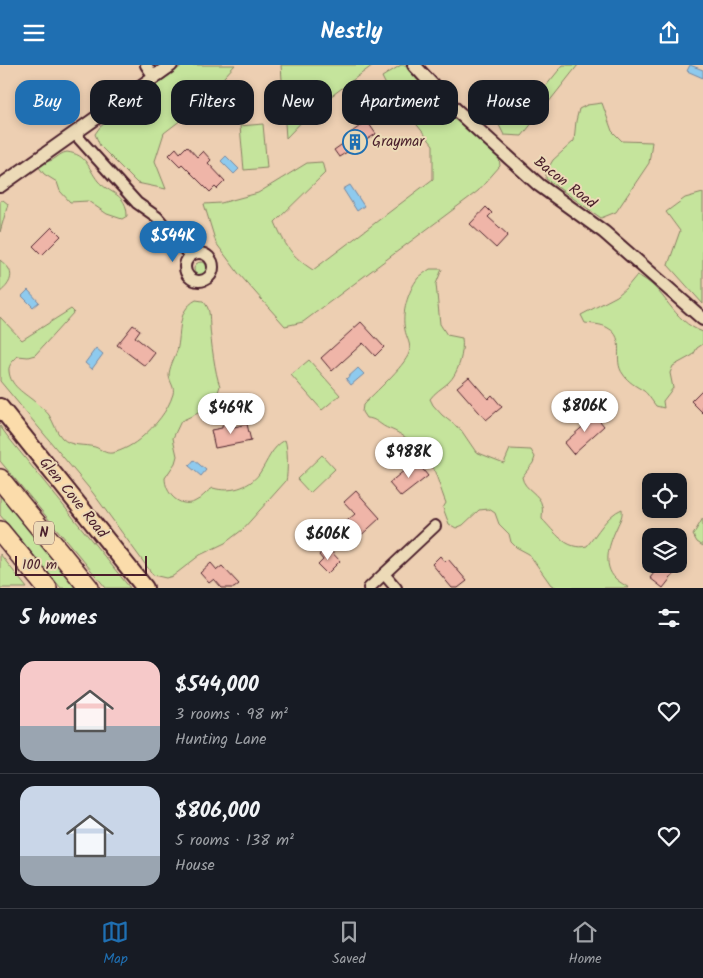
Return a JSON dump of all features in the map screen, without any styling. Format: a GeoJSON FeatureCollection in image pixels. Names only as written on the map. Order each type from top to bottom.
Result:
{"type":"FeatureCollection","features":[{"type":"Feature","properties":{"kind":"highway","name":"N"},"geometry":{"type":"LineString","coordinates":[[0,479],[89,588]]}},
{"type":"Feature","properties":{"kind":"highway","name":"N"},"geometry":{"type":"LineString","coordinates":[[0,531],[47,588]]}},
{"type":"Feature","properties":{"kind":"main road","name":"Glen Cove Road"},"geometry":{"type":"LineString","coordinates":[[0,407],[146,588]]}},
{"type":"Feature","properties":{"kind":"street"},"geometry":{"type":"LineString","coordinates":[[146,65],[154,77]]}},
{"type":"Feature","properties":{"kind":"street"},"geometry":{"type":"LineString","coordinates":[[0,186],[170,65]]}},
{"type":"Feature","properties":{"kind":"street","name":"Bacon Road"},"geometry":{"type":"LineString","coordinates":[[414,65],[460,114],[529,176],[557,200],[604,232],[703,319]]}},
{"type":"Feature","properties":{"kind":"street"},"geometry":{"type":"LineString","coordinates":[[75,134],[137,203],[157,217],[190,256]]}},
{"type":"Feature","properties":{"kind":"street"},"geometry":{"type":"LineString","coordinates":[[369,588],[435,526]]}},
{"type":"Feature","properties":{"kind":"street"},"geometry":{"type":"LineString","coordinates":[[384,574],[396,588]]}},
{"type":"Feature","properties":{"kind":"green space"},"geometry":{"type":"Polygon","coordinates":[[[183,65],[235,65],[221,80],[171,80],[171,125],[174,125],[164,133],[155,161],[166,189],[137,183],[100,146],[95,134],[103,125],[161,125],[161,81],[183,65]]]}},
{"type":"Feature","properties":{"kind":"green space"},"geometry":{"type":"Polygon","coordinates":[[[281,65],[373,65],[353,80],[342,80],[342,88],[332,96],[332,80],[282,80],[281,65]]]}},
{"type":"Feature","properties":{"kind":"green space"},"geometry":{"type":"Polygon","coordinates":[[[401,65],[408,65],[422,80],[384,80],[382,77],[401,65]]]}},
{"type":"Feature","properties":{"kind":"green space"},"geometry":{"type":"Polygon","coordinates":[[[563,65],[578,65],[549,102],[549,82],[563,65]]]}},
{"type":"Feature","properties":{"kind":"green space"},"geometry":{"type":"Polygon","coordinates":[[[602,103],[612,131],[622,141],[652,142],[649,163],[616,212],[601,218],[546,179],[546,172],[553,160],[574,141],[579,109],[587,105],[602,103]]]}},
{"type":"Feature","properties":{"kind":"green space"},"geometry":{"type":"Polygon","coordinates":[[[458,118],[499,157],[500,166],[478,191],[303,322],[285,326],[239,274],[216,243],[204,204],[221,203],[258,193],[307,163],[322,162],[325,173],[275,222],[294,255],[313,270],[433,179],[433,145],[417,125],[458,125],[458,118]]]}},
{"type":"Feature","properties":{"kind":"green space"},"geometry":{"type":"Polygon","coordinates":[[[263,124],[267,168],[244,170],[240,126],[263,124]]]}},
{"type":"Feature","properties":{"kind":"green space"},"geometry":{"type":"Polygon","coordinates":[[[285,125],[299,125],[286,138],[285,125]]]}},
{"type":"Feature","properties":{"kind":"green space"},"geometry":{"type":"Polygon","coordinates":[[[499,125],[531,125],[522,136],[504,135],[499,125]]]}},
{"type":"Feature","properties":{"kind":"green space"},"geometry":{"type":"Polygon","coordinates":[[[67,152],[83,159],[98,181],[121,198],[126,208],[127,216],[122,219],[107,214],[88,201],[70,202],[60,191],[57,182],[44,174],[38,166],[67,152]]]}},
{"type":"Feature","properties":{"kind":"green space"},"geometry":{"type":"Polygon","coordinates":[[[703,193],[703,304],[668,265],[680,231],[666,212],[685,198],[703,193]]]}},
{"type":"Feature","properties":{"kind":"green space"},"geometry":{"type":"Polygon","coordinates":[[[3,200],[8,204],[0,232],[0,201],[3,200]]]}},
{"type":"Feature","properties":{"kind":"green space"},"geometry":{"type":"Polygon","coordinates":[[[0,260],[8,268],[11,276],[5,288],[0,292],[0,260]]]}},
{"type":"Feature","properties":{"kind":"green space"},"geometry":{"type":"Polygon","coordinates":[[[201,262],[206,264],[208,269],[206,274],[201,276],[196,274],[194,269],[196,264],[201,262]]]}},
{"type":"Feature","properties":{"kind":"green space"},"geometry":{"type":"Polygon","coordinates":[[[430,269],[442,269],[436,284],[440,324],[447,335],[462,338],[460,362],[455,374],[430,399],[433,405],[461,430],[476,452],[504,463],[510,449],[531,450],[535,457],[533,463],[522,477],[523,481],[541,502],[542,519],[556,535],[567,543],[573,546],[587,546],[607,520],[622,509],[621,518],[608,553],[608,560],[611,573],[617,580],[629,588],[558,588],[551,585],[529,554],[511,542],[509,534],[499,524],[495,513],[489,509],[479,510],[463,525],[456,528],[449,524],[443,508],[446,503],[429,459],[406,438],[373,419],[366,418],[362,412],[363,405],[395,372],[409,353],[409,344],[404,324],[406,303],[411,289],[418,278],[430,269]]]}},
{"type":"Feature","properties":{"kind":"green space"},"geometry":{"type":"Polygon","coordinates":[[[637,275],[655,288],[683,320],[703,332],[703,344],[697,348],[693,355],[673,366],[670,373],[673,388],[663,401],[664,408],[656,406],[646,392],[630,382],[623,374],[619,362],[617,337],[614,332],[597,324],[585,323],[581,315],[617,296],[637,275]]]}},
{"type":"Feature","properties":{"kind":"green space"},"geometry":{"type":"Polygon","coordinates":[[[196,300],[203,301],[208,310],[216,374],[220,386],[216,398],[209,408],[181,421],[173,438],[177,456],[175,463],[165,478],[167,489],[178,501],[188,503],[197,501],[213,488],[226,490],[244,486],[255,479],[273,451],[285,440],[287,478],[242,530],[225,543],[200,555],[173,576],[166,578],[153,575],[93,493],[0,381],[0,317],[22,340],[71,309],[74,312],[35,355],[28,357],[18,356],[15,359],[9,367],[10,377],[20,391],[48,414],[58,433],[66,441],[73,444],[95,447],[112,453],[124,449],[139,440],[156,423],[168,406],[173,392],[169,373],[177,351],[181,323],[185,310],[196,300]]]}},
{"type":"Feature","properties":{"kind":"green space"},"geometry":{"type":"Polygon","coordinates":[[[309,360],[340,395],[322,410],[291,375],[309,360]]]}},
{"type":"Feature","properties":{"kind":"green space"},"geometry":{"type":"Polygon","coordinates":[[[0,426],[130,588],[106,588],[0,461],[0,426]]]}},
{"type":"Feature","properties":{"kind":"green space"},"geometry":{"type":"Polygon","coordinates":[[[322,455],[335,469],[310,493],[297,479],[322,455]]]}},
{"type":"Feature","properties":{"kind":"green space"},"geometry":{"type":"Polygon","coordinates":[[[0,494],[77,588],[61,588],[0,515],[0,494]]]}},
{"type":"Feature","properties":{"kind":"green space"},"geometry":{"type":"Polygon","coordinates":[[[703,518],[703,546],[697,542],[693,535],[703,518]]]}},
{"type":"Feature","properties":{"kind":"green space"},"geometry":{"type":"Polygon","coordinates":[[[0,554],[27,588],[0,588],[0,554]]]}},
{"type":"Feature","properties":{"kind":"water"},"geometry":{"type":"Polygon","coordinates":[[[690,65],[703,70],[703,78],[687,71],[690,65]]]}},
{"type":"Feature","properties":{"kind":"water"},"geometry":{"type":"Polygon","coordinates":[[[226,156],[239,169],[234,174],[221,161],[226,156]]]}},
{"type":"Feature","properties":{"kind":"water"},"geometry":{"type":"Polygon","coordinates":[[[350,185],[364,206],[357,211],[343,189],[350,185]]]}},
{"type":"Feature","properties":{"kind":"water"},"geometry":{"type":"Polygon","coordinates":[[[28,290],[39,302],[33,307],[22,296],[28,290]]]}},
{"type":"Feature","properties":{"kind":"water"},"geometry":{"type":"Polygon","coordinates":[[[96,348],[103,354],[92,369],[85,363],[96,348]]]}},
{"type":"Feature","properties":{"kind":"water"},"geometry":{"type":"Polygon","coordinates":[[[358,368],[364,374],[351,385],[346,379],[358,368]]]}},
{"type":"Feature","properties":{"kind":"water"},"geometry":{"type":"Polygon","coordinates":[[[194,460],[206,470],[201,476],[189,466],[194,460]]]}},
{"type":"Feature","properties":{"kind":"building","name":"Graymar"},"geometry":{"type":"Polygon","coordinates":[[[361,125],[370,125],[376,134],[339,157],[334,150],[351,138],[349,134],[361,125]]]}},
{"type":"Feature","properties":{"kind":"building"},"geometry":{"type":"Polygon","coordinates":[[[187,146],[197,157],[203,151],[211,160],[208,163],[225,181],[217,189],[215,187],[210,192],[182,164],[180,166],[169,155],[176,148],[180,153],[187,146]]]}},
{"type":"Feature","properties":{"kind":"building"},"geometry":{"type":"Polygon","coordinates":[[[486,207],[492,213],[488,217],[508,235],[496,248],[470,224],[486,207]]]}},
{"type":"Feature","properties":{"kind":"building"},"geometry":{"type":"Polygon","coordinates":[[[52,227],[61,236],[42,255],[33,246],[52,227]]]}},
{"type":"Feature","properties":{"kind":"building"},"geometry":{"type":"Polygon","coordinates":[[[361,322],[384,347],[375,356],[363,343],[332,371],[321,358],[361,322]]]}},
{"type":"Feature","properties":{"kind":"building"},"geometry":{"type":"Polygon","coordinates":[[[133,325],[140,330],[135,337],[155,353],[145,366],[117,345],[133,325]]]}},
{"type":"Feature","properties":{"kind":"building"},"geometry":{"type":"Polygon","coordinates":[[[469,377],[488,399],[492,395],[502,407],[486,420],[457,387],[469,377]]]}},
{"type":"Feature","properties":{"kind":"building"},"geometry":{"type":"Polygon","coordinates":[[[703,389],[703,413],[691,401],[703,389]]]}},
{"type":"Feature","properties":{"kind":"building"},"geometry":{"type":"Polygon","coordinates":[[[591,410],[604,426],[573,454],[564,443],[588,422],[583,417],[591,410]]]}},
{"type":"Feature","properties":{"kind":"building"},"geometry":{"type":"Polygon","coordinates":[[[233,423],[234,427],[247,424],[251,441],[215,448],[211,430],[233,423]]]}},
{"type":"Feature","properties":{"kind":"building"},"geometry":{"type":"Polygon","coordinates":[[[416,461],[428,476],[401,497],[389,483],[416,461]]]}},
{"type":"Feature","properties":{"kind":"building"},"geometry":{"type":"Polygon","coordinates":[[[356,491],[380,518],[356,540],[342,525],[355,514],[344,502],[356,491]]]}},
{"type":"Feature","properties":{"kind":"building"},"geometry":{"type":"Polygon","coordinates":[[[327,547],[340,561],[327,574],[318,565],[323,560],[319,555],[327,547]]]}},
{"type":"Feature","properties":{"kind":"building"},"geometry":{"type":"Polygon","coordinates":[[[440,556],[445,562],[448,559],[467,581],[458,588],[452,588],[432,564],[440,556]]]}},
{"type":"Feature","properties":{"kind":"building"},"geometry":{"type":"Polygon","coordinates":[[[211,563],[217,570],[222,566],[239,584],[234,588],[222,588],[214,579],[209,583],[200,573],[211,563]]]}},
{"type":"Feature","properties":{"kind":"building"},"geometry":{"type":"Polygon","coordinates":[[[654,573],[675,573],[663,588],[650,578],[654,573]]]}},
{"type":"Feature","properties":{"kind":"place","name":"Graymar"},"geometry":{"type":"Point","coordinates":[355,142]}}]}
